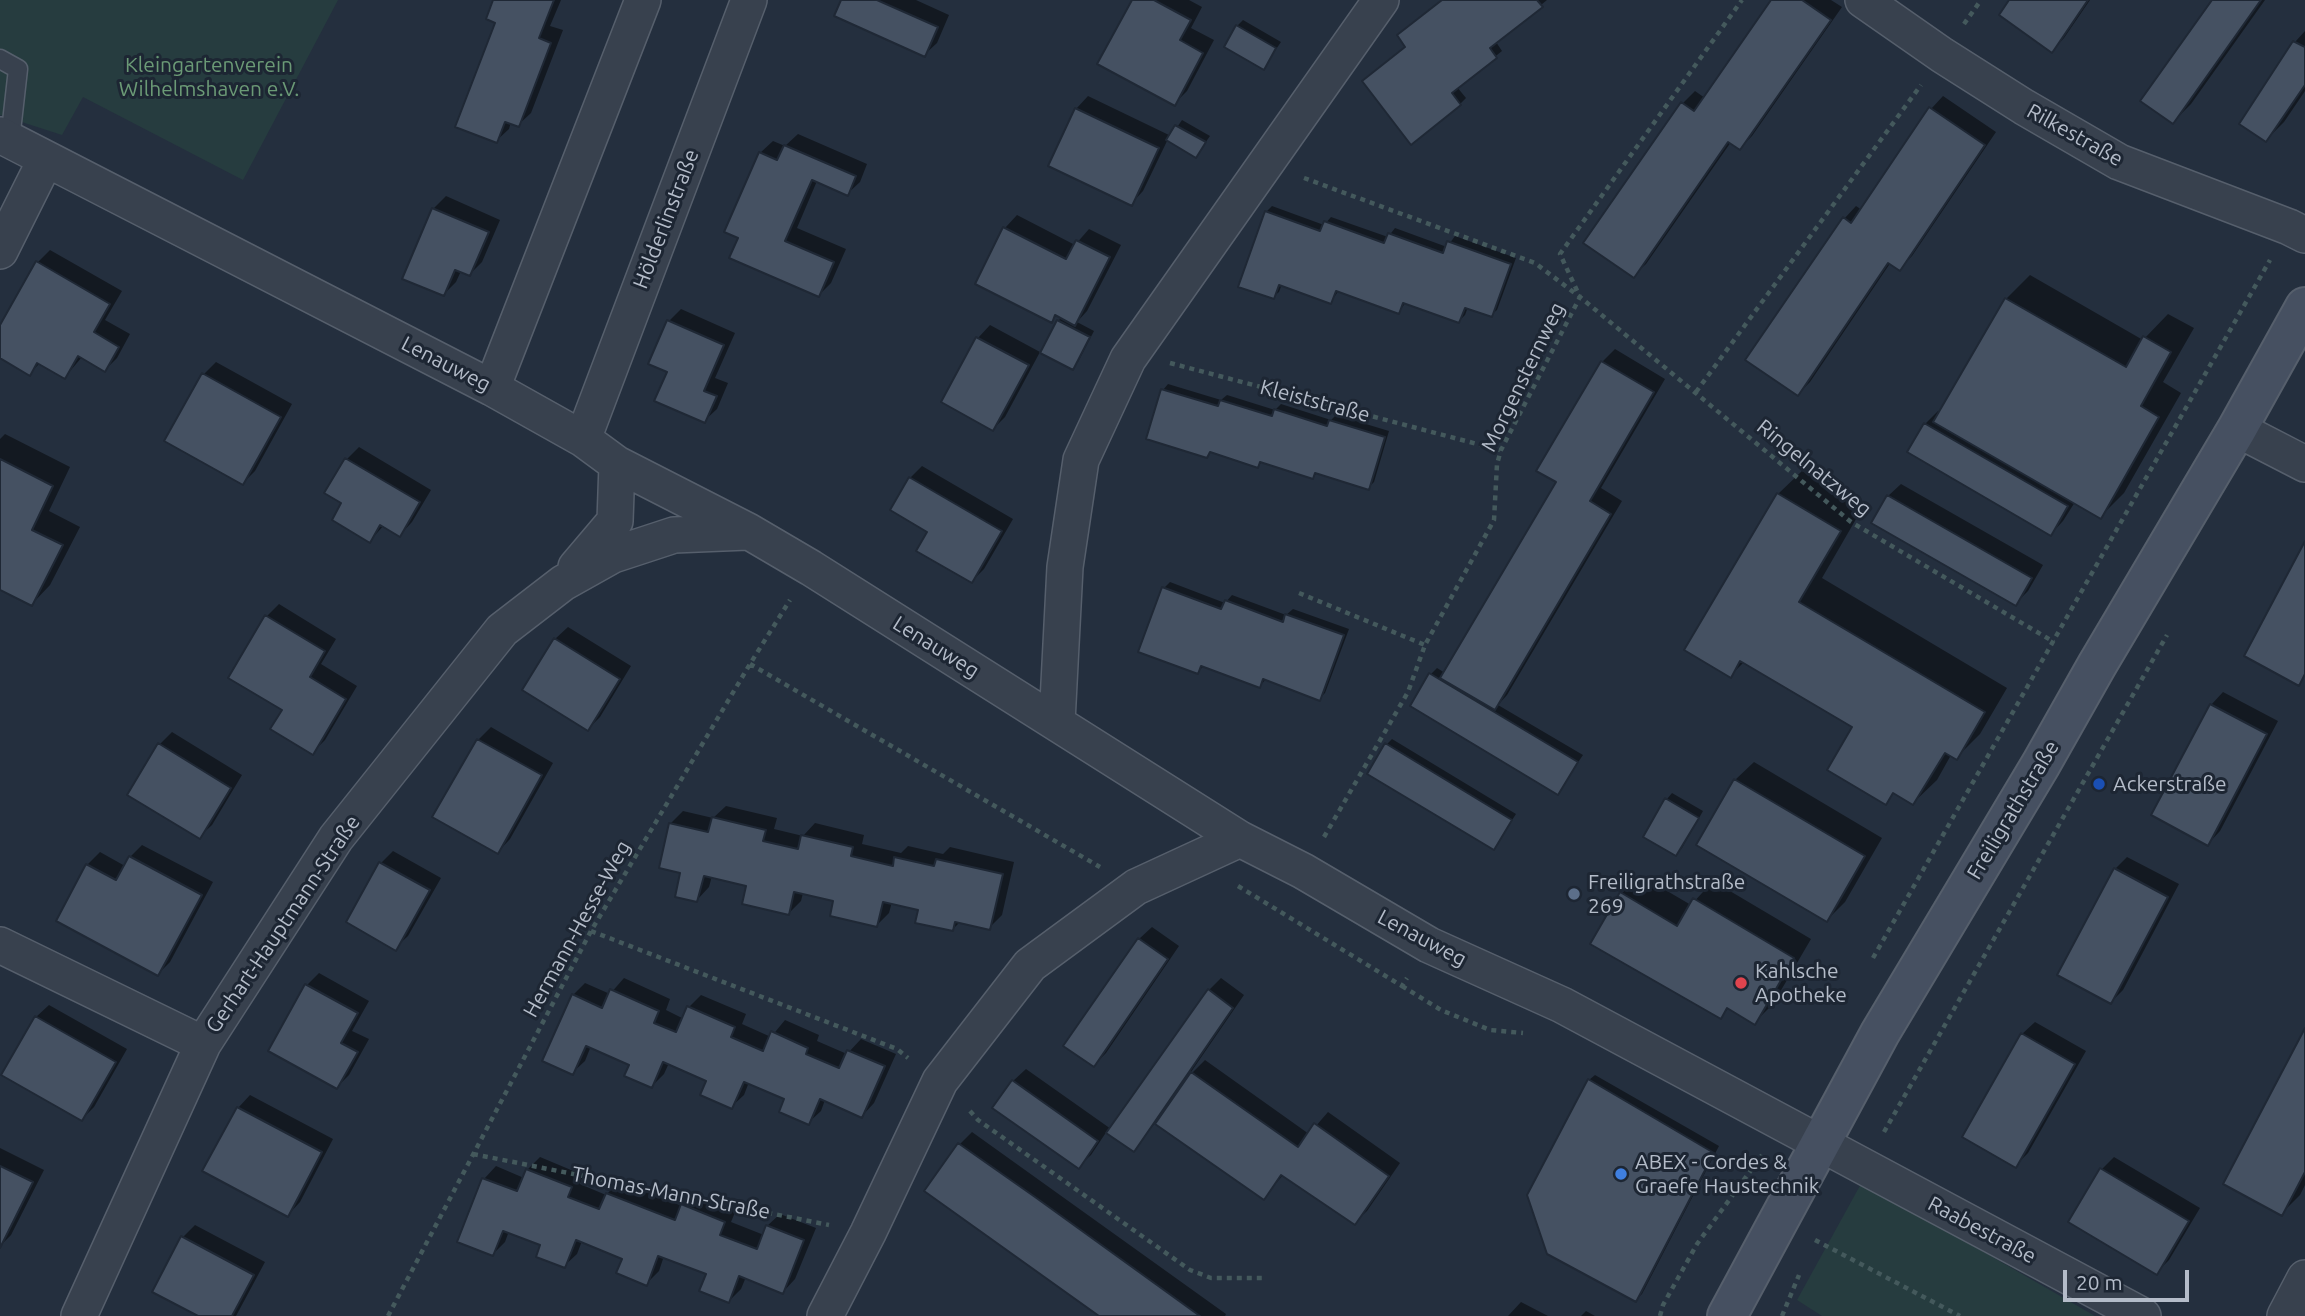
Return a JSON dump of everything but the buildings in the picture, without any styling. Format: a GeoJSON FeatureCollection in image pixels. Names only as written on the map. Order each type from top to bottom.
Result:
{"type":"FeatureCollection","features":[{"type":"Feature","properties":{"kind":"main road","name":"Freiligrathstraße"},"geometry":{"type":"LineString","coordinates":[[1727,1316],[1880,1033],[2041,764],[2237,429],[2305,307]]}},
{"type":"Feature","properties":{"kind":"street"},"geometry":{"type":"LineString","coordinates":[[492,388],[643,0]]}},
{"type":"Feature","properties":{"kind":"street","name":"Hölderlinstraße"},"geometry":{"type":"LineString","coordinates":[[583,439],[749,0]]}},
{"type":"Feature","properties":{"kind":"street"},"geometry":{"type":"LineString","coordinates":[[1057,722],[1065,567],[1081,460],[1128,359],[1381,0]]}},
{"type":"Feature","properties":{"kind":"street","name":"Rilkestraße"},"geometry":{"type":"LineString","coordinates":[[1863,0],[2024,107],[2119,162],[2297,231]]}},
{"type":"Feature","properties":{"kind":"street","name":"Lenauweg"},"geometry":{"type":"LineString","coordinates":[[5,138],[492,388],[583,439],[617,464],[748,531],[811,568],[1240,839],[1303,871],[1429,945],[1563,1006],[1822,1144]]}},
{"type":"Feature","properties":{"kind":"street"},"geometry":{"type":"LineString","coordinates":[[0,251],[46,159]]}},
{"type":"Feature","properties":{"kind":"street"},"geometry":{"type":"LineString","coordinates":[[2237,429],[2305,464]]}},
{"type":"Feature","properties":{"kind":"street","name":"Gerhart-Hauptmann-Straße"},"geometry":{"type":"LineString","coordinates":[[563,583],[615,521],[617,464]]}},
{"type":"Feature","properties":{"kind":"street","name":"Gerhart-Hauptmann-Straße"},"geometry":{"type":"LineString","coordinates":[[79,1316],[203,1044],[336,838],[502,629],[563,583],[612,555],[674,535],[748,531]]}},
{"type":"Feature","properties":{"kind":"street"},"geometry":{"type":"LineString","coordinates":[[825,1316],[868,1233],[940,1081],[1030,965],[1136,887],[1240,839]]}},
{"type":"Feature","properties":{"kind":"street"},"geometry":{"type":"LineString","coordinates":[[0,945],[203,1044]]}},
{"type":"Feature","properties":{"kind":"street","name":"Raabestraße"},"geometry":{"type":"LineString","coordinates":[[1822,1144],[2143,1316]]}},
{"type":"Feature","properties":{"kind":"street"},"geometry":{"type":"LineString","coordinates":[[2285,1316],[2305,1278]]}},
{"type":"Feature","properties":{"kind":"lane"},"geometry":{"type":"LineString","coordinates":[[0,59],[18,69],[5,138]]}},
{"type":"Feature","properties":{"kind":"path","name":"Morgensternweg"},"geometry":{"type":"LineString","coordinates":[[1303,871],[1408,692],[1425,645],[1494,520],[1497,464],[1501,450],[1580,297],[1560,254],[1742,0]]}},
{"type":"Feature","properties":{"kind":"path"},"geometry":{"type":"LineString","coordinates":[[1696,392],[1981,0]]}},
{"type":"Feature","properties":{"kind":"path","name":"Ringelnatzweg"},"geometry":{"type":"LineString","coordinates":[[1264,163],[1535,263],[1580,297],[1852,522],[2097,665]]}},
{"type":"Feature","properties":{"kind":"path"},"geometry":{"type":"LineString","coordinates":[[1869,965],[2054,642],[2297,231]]}},
{"type":"Feature","properties":{"kind":"path","name":"Kleiststraße"},"geometry":{"type":"LineString","coordinates":[[1128,359],[1170,363],[1501,450]]}},
{"type":"Feature","properties":{"kind":"path","name":"Hermann-Hesse-Weg"},"geometry":{"type":"LineString","coordinates":[[388,1316],[591,930],[750,664],[811,568]]}},
{"type":"Feature","properties":{"kind":"path"},"geometry":{"type":"LineString","coordinates":[[1299,593],[1425,645]]}},
{"type":"Feature","properties":{"kind":"path"},"geometry":{"type":"LineString","coordinates":[[1864,1167],[2171,627]]}},
{"type":"Feature","properties":{"kind":"path"},"geometry":{"type":"LineString","coordinates":[[750,664],[1136,887]]}},
{"type":"Feature","properties":{"kind":"path"},"geometry":{"type":"LineString","coordinates":[[1196,860],[1441,1010],[1490,1030],[1544,1034],[1563,1006]]}},
{"type":"Feature","properties":{"kind":"path"},"geometry":{"type":"LineString","coordinates":[[591,930],[897,1049],[940,1081],[978,1120],[1190,1270],[1211,1278],[1263,1278]]}},
{"type":"Feature","properties":{"kind":"path"},"geometry":{"type":"LineString","coordinates":[[1402,986],[1429,945]]}},
{"type":"Feature","properties":{"kind":"path"},"geometry":{"type":"LineString","coordinates":[[1660,1316],[1663,1305],[1698,1244],[1784,1124]]}},
{"type":"Feature","properties":{"kind":"path","name":"Thomas-Mann-Straße"},"geometry":{"type":"LineString","coordinates":[[473,1154],[868,1233]]}},
{"type":"Feature","properties":{"kind":"path"},"geometry":{"type":"LineString","coordinates":[[1809,1252],[1821,1229]]}},
{"type":"Feature","properties":{"kind":"path"},"geometry":{"type":"LineString","coordinates":[[1814,1239],[1960,1316]]}},
{"type":"Feature","properties":{"kind":"path"},"geometry":{"type":"LineString","coordinates":[[1782,1316],[1803,1265]]}},
{"type":"Feature","properties":{"kind":"green space","name":"Kleingartenverein Wilhelmshaven e.V."},"geometry":{"type":"Polygon","coordinates":[[[0,0],[338,0],[243,180],[83,97],[62,135],[0,115],[0,0]]]}},
{"type":"Feature","properties":{"kind":"green space"},"geometry":{"type":"Polygon","coordinates":[[[1862,1182],[2095,1316],[1822,1316],[1797,1300],[1862,1182]]]}},
{"type":"Feature","properties":{"kind":"place","name":"Ackerstraße"},"geometry":{"type":"Point","coordinates":[2099,784]}},
{"type":"Feature","properties":{"kind":"place","name":"Freiligrathstraße 269"},"geometry":{"type":"Point","coordinates":[1574,894]}},
{"type":"Feature","properties":{"kind":"place","name":"Kahlsche Apotheke"},"geometry":{"type":"Point","coordinates":[1741,983]}},
{"type":"Feature","properties":{"kind":"place","name":"ABEX - Cordes & Graefe Haustechnik"},"geometry":{"type":"Point","coordinates":[1621,1174]}}]}
